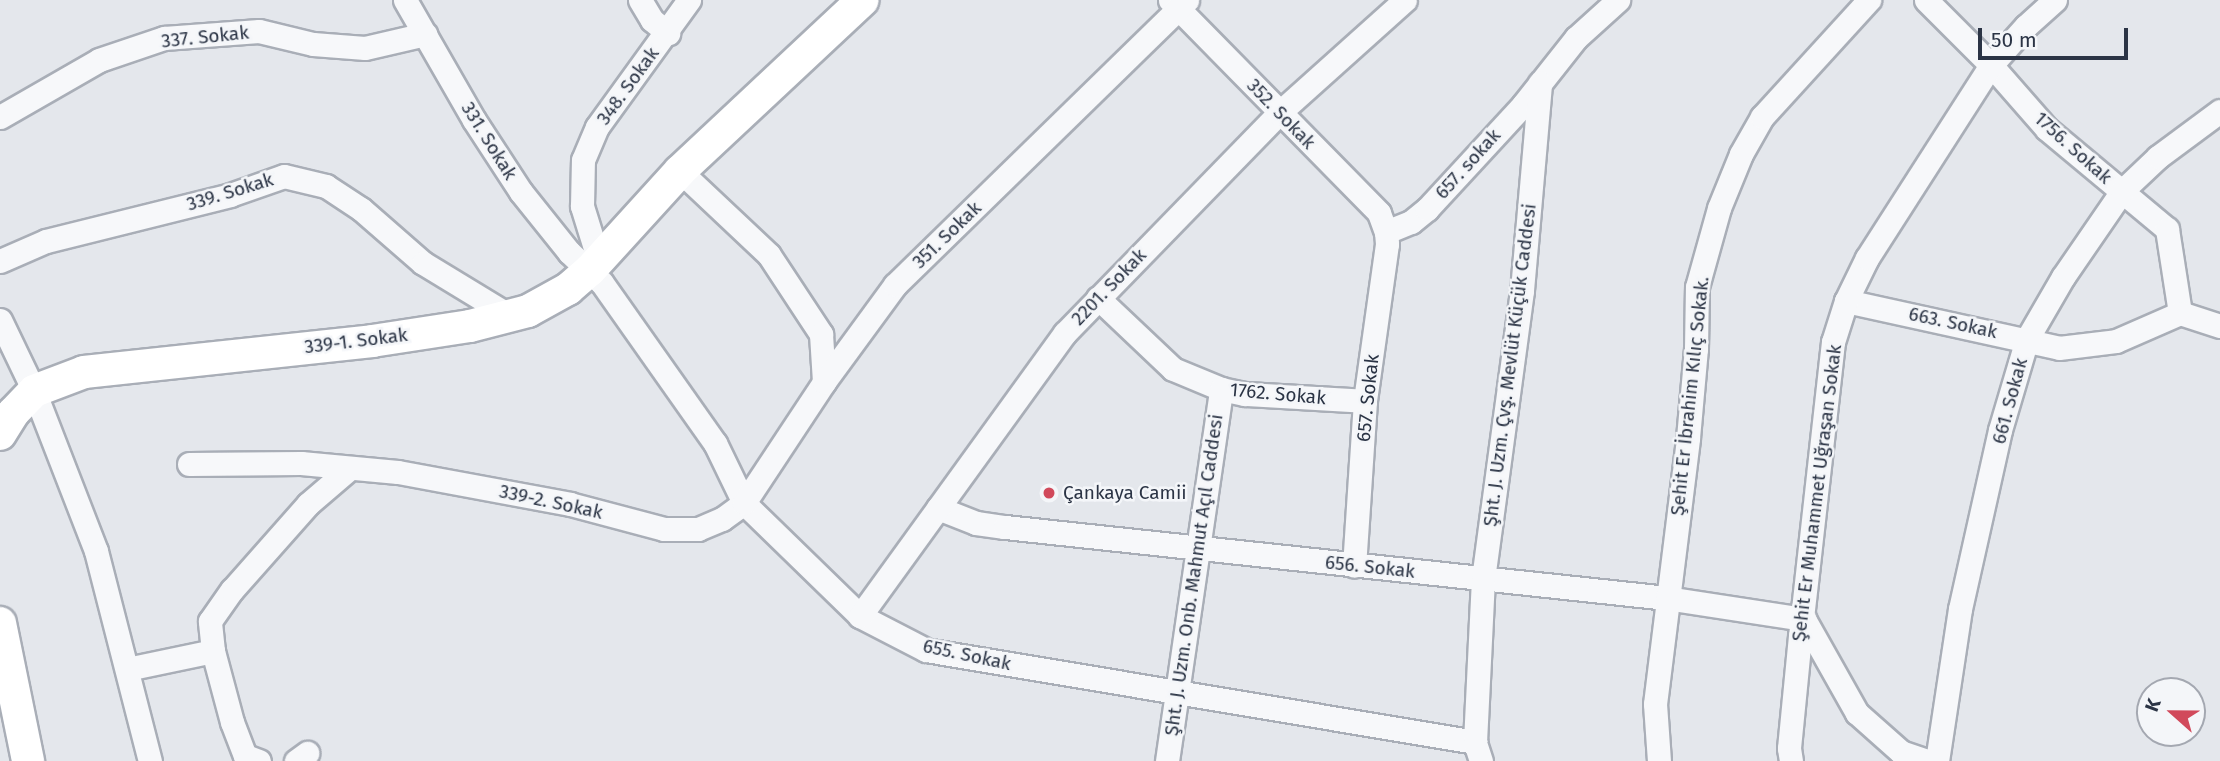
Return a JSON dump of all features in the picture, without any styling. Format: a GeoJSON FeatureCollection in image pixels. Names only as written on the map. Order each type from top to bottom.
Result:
{"type":"FeatureCollection","features":[{"type":"Feature","properties":{"kind":"street"},"geometry":{"type":"LineString","coordinates":[[640,0],[652,20],[668,33]]}},
{"type":"Feature","properties":{"kind":"street","name":"348. Sokak"},"geometry":{"type":"LineString","coordinates":[[594,265],[582,206],[583,160],[597,127],[690,0]]}},
{"type":"Feature","properties":{"kind":"street","name":"339-1. Sokak"},"geometry":{"type":"LineString","coordinates":[[0,434],[13,413],[34,391],[84,372],[372,341],[471,326],[528,311],[568,289],[594,265],[680,171],[863,0]]}},
{"type":"Feature","properties":{"kind":"street","name":"2201. Sokak"},"geometry":{"type":"LineString","coordinates":[[860,616],[1065,333],[1279,113],[1405,0]]}},
{"type":"Feature","properties":{"kind":"street"},"geometry":{"type":"LineString","coordinates":[[1540,83],[1576,38],[1618,0]]}},
{"type":"Feature","properties":{"kind":"street","name":"Şehit Er İbrahim Kılıç Sokak."},"geometry":{"type":"LineString","coordinates":[[1659,761],[1655,704],[1688,438],[1696,349],[1698,287],[1719,208],[1741,154],[1762,117],[1869,0]]}},
{"type":"Feature","properties":{"kind":"street","name":"1756. Sokak"},"geometry":{"type":"LineString","coordinates":[[1926,0],[1991,65],[2047,129],[2167,229],[2180,313]]}},
{"type":"Feature","properties":{"kind":"street","name":"Şehit Er Muhammet Uğraşan Sokak"},"geometry":{"type":"LineString","coordinates":[[1791,761],[1789,747],[1833,342],[1846,301],[1867,258],[1991,65],[2026,26],[2055,0]]}},
{"type":"Feature","properties":{"kind":"street","name":"352. Sokak"},"geometry":{"type":"LineString","coordinates":[[1179,3],[1279,113],[1379,213],[1386,232]]}},
{"type":"Feature","properties":{"kind":"street","name":"351. Sokak"},"geometry":{"type":"LineString","coordinates":[[744,503],[824,382],[895,285],[1179,3]]}},
{"type":"Feature","properties":{"kind":"street","name":"337. Sokak"},"geometry":{"type":"LineString","coordinates":[[0,117],[99,60],[164,38],[260,31],[313,44],[365,48],[416,13]]}},
{"type":"Feature","properties":{"kind":"street","name":"331. Sokak"},"geometry":{"type":"LineString","coordinates":[[416,13],[474,120],[521,192],[569,252],[594,265]]}},
{"type":"Feature","properties":{"kind":"street","name":"657. sokak"},"geometry":{"type":"LineString","coordinates":[[1386,232],[1411,222],[1427,209],[1540,83]]}},
{"type":"Feature","properties":{"kind":"street","name":"Şht. J. Uzm. Çvş. Mevlüt Küçük Caddesi"},"geometry":{"type":"LineString","coordinates":[[1478,751],[1483,579],[1522,290],[1540,83]]}},
{"type":"Feature","properties":{"kind":"street","name":"661. Sokak"},"geometry":{"type":"LineString","coordinates":[[1937,761],[1960,609],[2000,430],[2027,339],[2063,277],[2122,191],[2158,158],[2220,111]]}},
{"type":"Feature","properties":{"kind":"street"},"geometry":{"type":"LineString","coordinates":[[680,171],[769,255],[821,334],[824,382]]}},
{"type":"Feature","properties":{"kind":"street","name":"339. Sokak"},"geometry":{"type":"LineString","coordinates":[[0,261],[46,242],[230,195],[284,176],[326,186],[361,209],[423,263],[509,316]]}},
{"type":"Feature","properties":{"kind":"street","name":"657. Sokak"},"geometry":{"type":"LineString","coordinates":[[1354,566],[1365,401],[1387,244],[1386,232]]}},
{"type":"Feature","properties":{"kind":"street","name":"655. Sokak"},"geometry":{"type":"LineString","coordinates":[[594,265],[715,443],[744,503],[860,616],[926,650],[1178,692],[1478,751]]}},
{"type":"Feature","properties":{"kind":"street","name":"1762. Sokak"},"geometry":{"type":"LineString","coordinates":[[1098,298],[1173,369],[1221,389],[1245,394],[1365,401]]}},
{"type":"Feature","properties":{"kind":"street","name":"663. Sokak"},"geometry":{"type":"LineString","coordinates":[[1846,301],[2059,348],[2116,341],[2180,313]]}},
{"type":"Feature","properties":{"kind":"street"},"geometry":{"type":"LineString","coordinates":[[2180,313],[2220,326]]}},
{"type":"Feature","properties":{"kind":"street"},"geometry":{"type":"LineString","coordinates":[[0,320],[34,391],[96,551],[150,761]]}},
{"type":"Feature","properties":{"kind":"street","name":"Şht. J. Uzm. Onb. Mahmut Açıl Caddesi"},"geometry":{"type":"LineString","coordinates":[[1167,761],[1221,389]]}},
{"type":"Feature","properties":{"kind":"street","name":"339-2. Sokak"},"geometry":{"type":"LineString","coordinates":[[189,464],[301,463],[398,472],[557,502],[664,529],[698,529],[722,519],[744,503]]}},
{"type":"Feature","properties":{"kind":"street"},"geometry":{"type":"LineString","coordinates":[[259,761],[245,757],[232,722],[213,651],[210,621],[232,590],[308,504],[350,468]]}},
{"type":"Feature","properties":{"kind":"street","name":"656. Sokak"},"geometry":{"type":"LineString","coordinates":[[938,508],[976,523],[1667,598],[1804,619]]}},
{"type":"Feature","properties":{"kind":"street"},"geometry":{"type":"LineString","coordinates":[[1804,619],[1857,713],[1901,752],[1927,761]]}},
{"type":"Feature","properties":{"kind":"street"},"geometry":{"type":"LineString","coordinates":[[0,623],[28,761]]}},
{"type":"Feature","properties":{"kind":"street"},"geometry":{"type":"LineString","coordinates":[[127,669],[213,651]]}},
{"type":"Feature","properties":{"kind":"place","name":"Çankaya Camii"},"geometry":{"type":"Point","coordinates":[1049,493]}}]}
